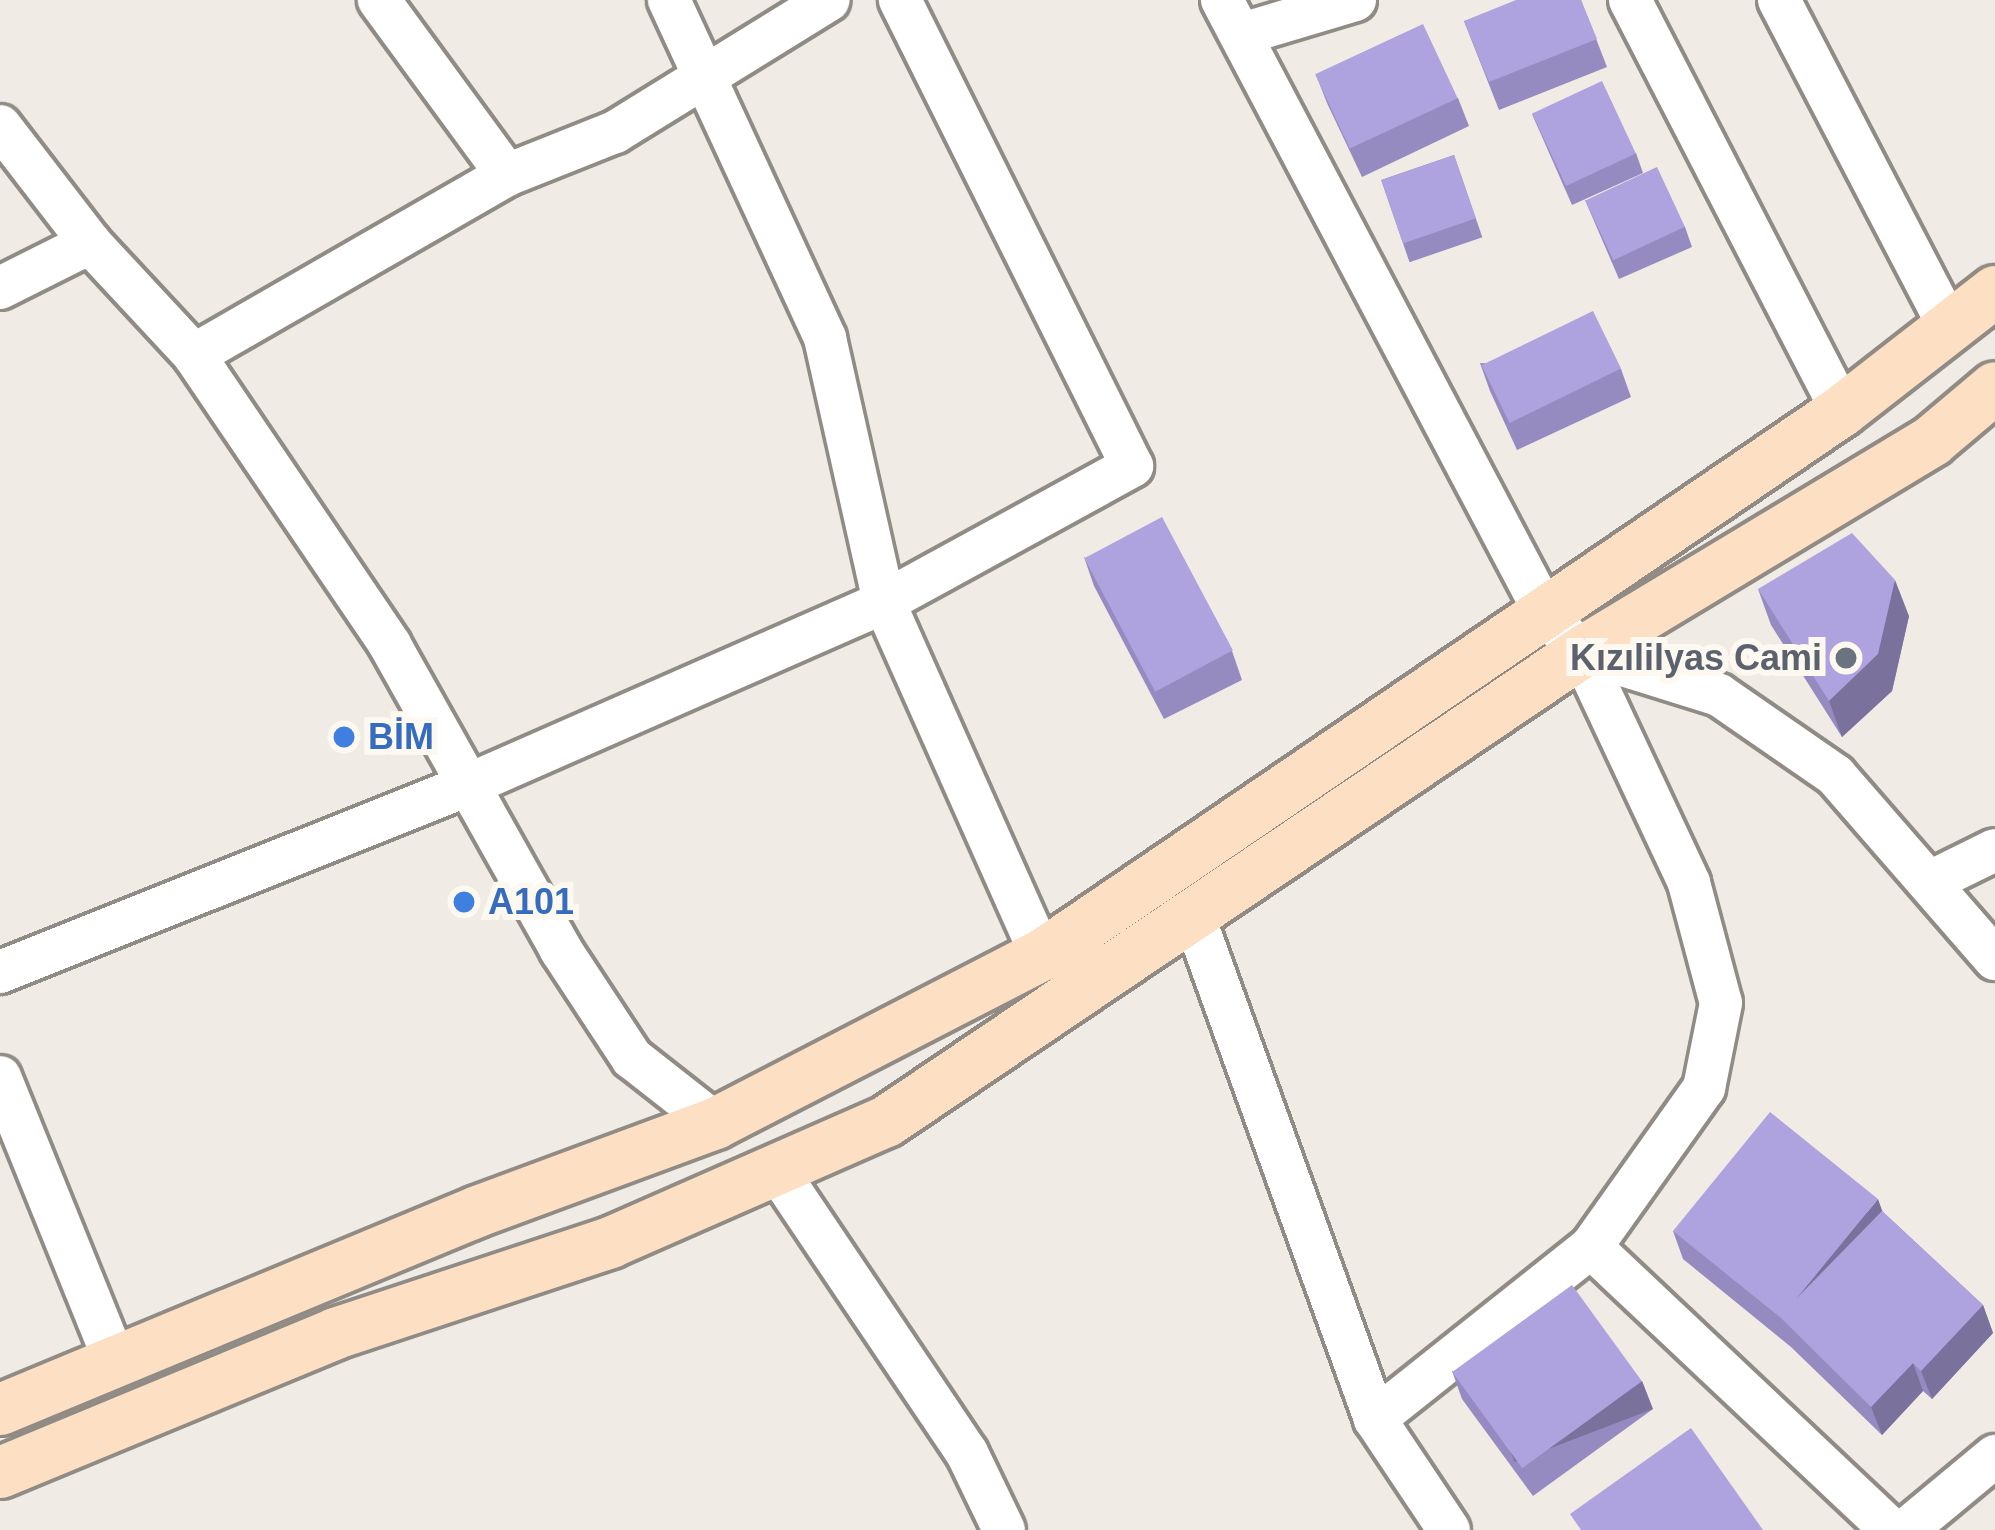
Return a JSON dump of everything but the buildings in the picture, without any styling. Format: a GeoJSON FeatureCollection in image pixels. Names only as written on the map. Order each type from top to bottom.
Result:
{"type":"FeatureCollection","features":[{"type":"Feature","properties":{"kind":"main road"},"geometry":{"type":"LineString","coordinates":[[0,1409],[112,1357],[715,1123],[1041,955],[1842,410],[1995,291]]}},
{"type":"Feature","properties":{"kind":"main road"},"geometry":{"type":"LineString","coordinates":[[0,1472],[335,1333],[610,1242],[886,1121],[1581,652],[1932,440],[1995,387]]}},
{"type":"Feature","properties":{"kind":"main road"},"geometry":{"type":"LineString","coordinates":[[715,1123],[778,1172]]}},
{"type":"Feature","properties":{"kind":"street"},"geometry":{"type":"LineString","coordinates":[[380,0],[507,175]]}},
{"type":"Feature","properties":{"kind":"street"},"geometry":{"type":"LineString","coordinates":[[669,0],[708,75],[825,338],[884,602],[1041,955]]}},
{"type":"Feature","properties":{"kind":"street"},"geometry":{"type":"LineString","coordinates":[[194,355],[507,175],[615,132],[829,0]]}},
{"type":"Feature","properties":{"kind":"street"},"geometry":{"type":"LineString","coordinates":[[0,972],[468,785],[884,602],[1132,466],[900,0]]}},
{"type":"Feature","properties":{"kind":"street"},"geometry":{"type":"LineString","coordinates":[[1355,0],[1232,17],[1545,613],[1581,652],[1689,883],[1721,1003],[1704,1088],[1591,1246],[1375,1419]]}},
{"type":"Feature","properties":{"kind":"street"},"geometry":{"type":"LineString","coordinates":[[1630,0],[1842,410]]}},
{"type":"Feature","properties":{"kind":"street"},"geometry":{"type":"LineString","coordinates":[[1779,0],[1949,329]]}},
{"type":"Feature","properties":{"kind":"street"},"geometry":{"type":"LineString","coordinates":[[0,126],[89,243],[194,355],[390,645],[632,1058],[715,1123]]}},
{"type":"Feature","properties":{"kind":"street"},"geometry":{"type":"LineString","coordinates":[[0,288],[89,243]]}},
{"type":"Feature","properties":{"kind":"street"},"geometry":{"type":"LineString","coordinates":[[1581,652],[1719,695],[1835,775],[1995,959]]}},
{"type":"Feature","properties":{"kind":"street"},"geometry":{"type":"LineString","coordinates":[[1930,882],[1995,850]]}},
{"type":"Feature","properties":{"kind":"street"},"geometry":{"type":"LineString","coordinates":[[1194,917],[1375,1419],[1449,1530]]}},
{"type":"Feature","properties":{"kind":"street"},"geometry":{"type":"LineString","coordinates":[[0,1078],[112,1357]]}},
{"type":"Feature","properties":{"kind":"street"},"geometry":{"type":"LineString","coordinates":[[778,1172],[967,1453],[1004,1530]]}},
{"type":"Feature","properties":{"kind":"street"},"geometry":{"type":"LineString","coordinates":[[1591,1246],[1891,1530]]}},
{"type":"Feature","properties":{"kind":"street"},"geometry":{"type":"LineString","coordinates":[[1906,1530],[1995,1456]]}},
{"type":"Feature","properties":{"kind":"place","name":"Kızılilyas Cami"},"geometry":{"type":"Point","coordinates":[1846,658]}},
{"type":"Feature","properties":{"kind":"place","name":"BİM"},"geometry":{"type":"Point","coordinates":[344,737]}},
{"type":"Feature","properties":{"kind":"place","name":"A101"},"geometry":{"type":"Point","coordinates":[464,902]}}]}
